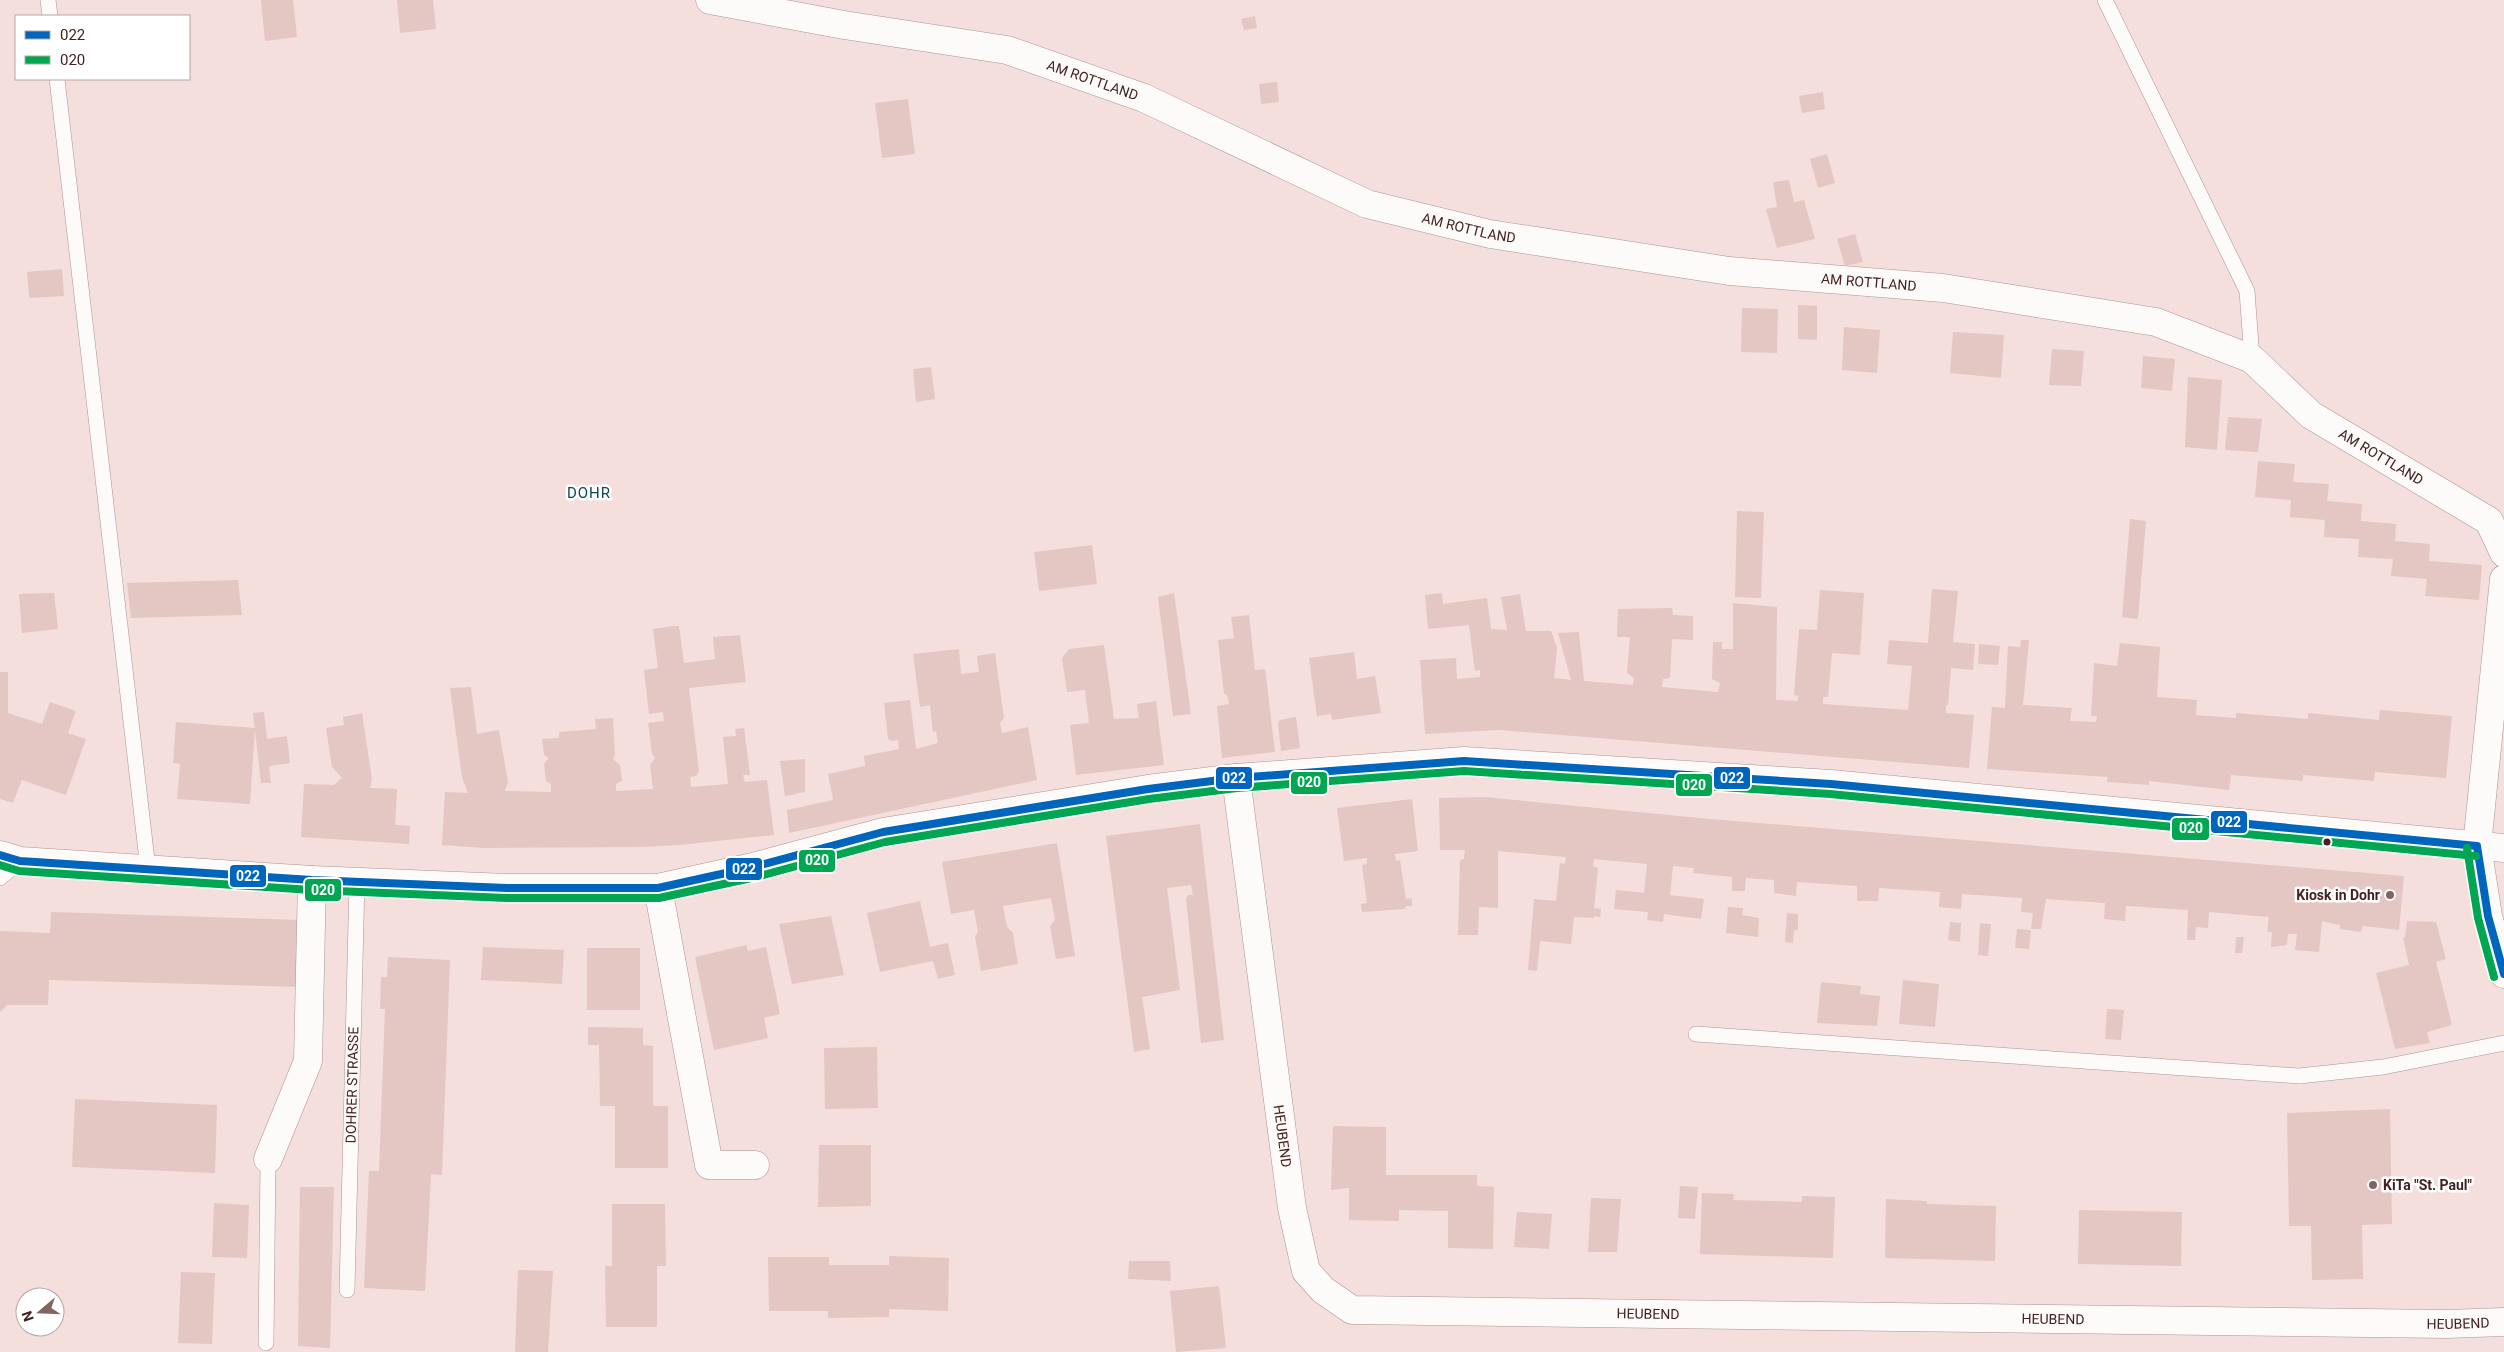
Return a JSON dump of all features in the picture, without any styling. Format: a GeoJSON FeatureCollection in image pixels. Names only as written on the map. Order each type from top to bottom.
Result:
{"type":"FeatureCollection","features":[{"type":"Feature","properties":{"kind":"street","name":"AM ROTTLAND"},"geometry":{"type":"LineString","coordinates":[[710,0],[844,25],[1007,50],[1144,98],[1367,204],[1490,234],[1729,271],[1943,288],[2156,322],[2252,359],[2311,415],[2489,521],[2504,553]]}},
{"type":"Feature","properties":{"kind":"street"},"geometry":{"type":"LineString","coordinates":[[2504,579],[2477,846],[2488,916],[2504,974]]}},
{"type":"Feature","properties":{"kind":"street"},"geometry":{"type":"LineString","coordinates":[[7,865],[148,869],[312,880],[507,888],[658,888],[753,867],[883,832],[1148,789],[1236,778],[1464,761],[1831,784],[2504,848]]}},
{"type":"Feature","properties":{"kind":"street","name":"HEUBEND"},"geometry":{"type":"LineString","coordinates":[[1236,778],[1292,1208],[1306,1271],[1323,1290],[1352,1310],[2416,1324],[2504,1322]]}},
{"type":"Feature","properties":{"kind":"street"},"geometry":{"type":"LineString","coordinates":[[268,1159],[308,1061],[312,880]]}},
{"type":"Feature","properties":{"kind":"street"},"geometry":{"type":"LineString","coordinates":[[658,888],[709,1165],[755,1165]]}},
{"type":"Feature","properties":{"kind":"lane"},"geometry":{"type":"LineString","coordinates":[[48,0],[50,15]]}},
{"type":"Feature","properties":{"kind":"lane"},"geometry":{"type":"LineString","coordinates":[[2105,0],[2247,291],[2252,359]]}},
{"type":"Feature","properties":{"kind":"lane"},"geometry":{"type":"LineString","coordinates":[[57,80],[148,869]]}},
{"type":"Feature","properties":{"kind":"lane","name":"DOHRER STRASSE"},"geometry":{"type":"LineString","coordinates":[[347,1290],[357,881]]}},
{"type":"Feature","properties":{"kind":"lane"},"geometry":{"type":"LineString","coordinates":[[1696,1034],[2299,1076],[2383,1067],[2504,1043]]}},
{"type":"Feature","properties":{"kind":"lane"},"geometry":{"type":"LineString","coordinates":[[266,1343],[268,1159]]}},
{"type":"Feature","properties":{"kind":"building"},"geometry":{"type":"Polygon","coordinates":[[[261,0],[293,0],[297,37],[265,41],[261,0]]]}},
{"type":"Feature","properties":{"kind":"building"},"geometry":{"type":"Polygon","coordinates":[[[397,0],[433,0],[436,29],[400,33],[397,0]]]}},
{"type":"Feature","properties":{"kind":"building"},"geometry":{"type":"Polygon","coordinates":[[[1255,16],[1257,28],[1244,30],[1241,19],[1255,16]]]}},
{"type":"Feature","properties":{"kind":"building"},"geometry":{"type":"Polygon","coordinates":[[[1277,82],[1279,102],[1261,104],[1259,84],[1277,82]]]}},
{"type":"Feature","properties":{"kind":"building"},"geometry":{"type":"Polygon","coordinates":[[[1823,92],[1825,109],[1802,113],[1799,96],[1823,92]]]}},
{"type":"Feature","properties":{"kind":"building"},"geometry":{"type":"Polygon","coordinates":[[[908,99],[915,154],[882,158],[875,103],[908,99]]]}},
{"type":"Feature","properties":{"kind":"building"},"geometry":{"type":"Polygon","coordinates":[[[1827,154],[1835,183],[1818,188],[1810,159],[1827,154]]]}},
{"type":"Feature","properties":{"kind":"building"},"geometry":{"type":"Polygon","coordinates":[[[1789,180],[1794,202],[1804,200],[1815,239],[1777,248],[1766,209],[1777,207],[1773,182],[1789,180]]]}},
{"type":"Feature","properties":{"kind":"building"},"geometry":{"type":"Polygon","coordinates":[[[1855,234],[1863,262],[1845,266],[1837,239],[1855,234]]]}},
{"type":"Feature","properties":{"kind":"building"},"geometry":{"type":"Polygon","coordinates":[[[62,269],[64,296],[29,298],[27,272],[62,269]]]}},
{"type":"Feature","properties":{"kind":"building"},"geometry":{"type":"Polygon","coordinates":[[[1798,305],[1817,306],[1817,340],[1798,339],[1798,305]]]}},
{"type":"Feature","properties":{"kind":"building"},"geometry":{"type":"Polygon","coordinates":[[[1742,308],[1778,309],[1777,353],[1741,352],[1742,308]]]}},
{"type":"Feature","properties":{"kind":"building"},"geometry":{"type":"Polygon","coordinates":[[[1844,327],[1880,330],[1877,373],[1842,370],[1844,327]]]}},
{"type":"Feature","properties":{"kind":"building"},"geometry":{"type":"Polygon","coordinates":[[[1953,332],[2004,335],[2001,378],[1950,373],[1953,332]]]}},
{"type":"Feature","properties":{"kind":"building"},"geometry":{"type":"Polygon","coordinates":[[[2052,349],[2084,351],[2081,386],[2049,385],[2052,349]]]}},
{"type":"Feature","properties":{"kind":"building"},"geometry":{"type":"Polygon","coordinates":[[[2143,356],[2175,359],[2172,391],[2141,388],[2143,356]]]}},
{"type":"Feature","properties":{"kind":"building"},"geometry":{"type":"Polygon","coordinates":[[[931,367],[935,399],[916,402],[913,369],[931,367]]]}},
{"type":"Feature","properties":{"kind":"building"},"geometry":{"type":"Polygon","coordinates":[[[2188,377],[2222,380],[2217,450],[2185,447],[2188,377]]]}},
{"type":"Feature","properties":{"kind":"building"},"geometry":{"type":"Polygon","coordinates":[[[2228,417],[2262,419],[2258,452],[2225,450],[2228,417]]]}},
{"type":"Feature","properties":{"kind":"building"},"geometry":{"type":"Polygon","coordinates":[[[2258,461],[2295,464],[2293,482],[2329,484],[2327,501],[2362,504],[2361,521],[2396,524],[2395,541],[2430,544],[2429,561],[2482,565],[2479,600],[2425,596],[2427,579],[2391,576],[2393,559],[2358,557],[2359,539],[2324,537],[2325,520],[2290,517],[2291,500],[2255,497],[2258,461]]]}},
{"type":"Feature","properties":{"kind":"building"},"geometry":{"type":"Polygon","coordinates":[[[1737,511],[1764,512],[1761,598],[1735,597],[1737,511]]]}},
{"type":"Feature","properties":{"kind":"building"},"geometry":{"type":"Polygon","coordinates":[[[2130,519],[2146,521],[2138,619],[2122,617],[2130,519]]]}},
{"type":"Feature","properties":{"kind":"building"},"geometry":{"type":"Polygon","coordinates":[[[1092,545],[1097,584],[1039,591],[1034,552],[1092,545]]]}},
{"type":"Feature","properties":{"kind":"building"},"geometry":{"type":"Polygon","coordinates":[[[238,580],[242,615],[131,618],[127,583],[238,580]]]}},
{"type":"Feature","properties":{"kind":"building"},"geometry":{"type":"Polygon","coordinates":[[[1932,589],[1958,591],[1953,642],[1975,644],[1973,670],[1951,668],[1948,705],[1946,705],[1946,713],[1974,715],[1969,768],[1499,730],[1425,734],[1420,660],[1456,658],[1457,679],[1480,677],[1480,670],[1475,671],[1469,625],[1428,629],[1425,595],[1442,593],[1443,604],[1487,598],[1491,629],[1507,630],[1501,597],[1520,594],[1526,631],[1551,631],[1557,648],[1554,678],[1571,680],[1558,633],[1579,632],[1584,681],[1633,685],[1634,678],[1627,673],[1630,637],[1617,637],[1618,609],[1672,608],[1673,615],[1693,616],[1693,640],[1672,639],[1670,678],[1663,679],[1662,687],[1718,692],[1720,683],[1712,679],[1713,642],[1722,642],[1722,649],[1733,649],[1733,603],[1777,607],[1776,700],[1798,701],[1798,696],[1794,695],[1799,629],[1817,630],[1820,590],[1864,593],[1860,655],[1832,653],[1828,697],[1823,697],[1823,704],[1908,710],[1912,666],[1887,664],[1889,640],[1928,643],[1932,589]]]}},
{"type":"Feature","properties":{"kind":"building"},"geometry":{"type":"Polygon","coordinates":[[[54,593],[58,629],[22,633],[19,594],[54,593]]]}},
{"type":"Feature","properties":{"kind":"building"},"geometry":{"type":"Polygon","coordinates":[[[1174,593],[1191,714],[1173,716],[1158,597],[1174,593]]]}},
{"type":"Feature","properties":{"kind":"building"},"geometry":{"type":"Polygon","coordinates":[[[1249,615],[1255,670],[1265,669],[1275,752],[1222,758],[1217,706],[1229,704],[1227,694],[1224,694],[1218,640],[1234,638],[1231,617],[1249,615]]]}},
{"type":"Feature","properties":{"kind":"building"},"geometry":{"type":"Polygon","coordinates":[[[679,626],[684,663],[715,659],[713,637],[740,635],[746,682],[689,688],[699,772],[696,776],[690,777],[691,787],[728,784],[723,737],[736,736],[735,729],[744,728],[750,775],[743,775],[745,782],[767,780],[774,835],[642,847],[484,848],[442,845],[445,792],[468,793],[462,777],[450,688],[471,687],[477,734],[499,730],[508,782],[505,791],[551,792],[551,784],[546,781],[544,764],[549,758],[544,755],[542,739],[559,738],[559,732],[596,729],[595,719],[613,718],[615,755],[613,759],[620,765],[622,781],[616,784],[616,791],[653,789],[650,765],[655,758],[652,754],[648,723],[664,721],[663,712],[649,714],[644,670],[658,668],[653,629],[679,626]]]}},
{"type":"Feature","properties":{"kind":"building"},"geometry":{"type":"Polygon","coordinates":[[[2021,640],[2029,640],[2023,705],[2072,708],[2070,721],[2096,722],[2097,716],[2091,716],[2094,663],[2117,666],[2120,643],[2160,647],[2157,697],[2197,700],[2196,715],[2236,718],[2236,713],[2308,719],[2308,713],[2379,720],[2380,710],[2452,716],[2446,778],[2375,772],[2374,781],[2303,775],[2303,781],[2231,775],[2229,790],[2149,781],[2149,785],[2107,782],[2108,777],[1987,769],[1992,707],[2005,708],[2008,646],[2020,647],[2021,640]]]}},
{"type":"Feature","properties":{"kind":"building"},"geometry":{"type":"Polygon","coordinates":[[[1979,644],[2000,646],[1998,665],[1978,664],[1979,644]]]}},
{"type":"Feature","properties":{"kind":"building"},"geometry":{"type":"Polygon","coordinates":[[[1104,645],[1114,719],[1139,718],[1137,704],[1156,701],[1164,765],[1076,775],[1070,725],[1089,723],[1085,690],[1067,692],[1062,658],[1069,649],[1104,645]]]}},
{"type":"Feature","properties":{"kind":"building"},"geometry":{"type":"Polygon","coordinates":[[[959,649],[961,674],[979,672],[977,656],[995,653],[1004,718],[1000,723],[1002,733],[1028,727],[1037,780],[789,833],[787,810],[833,800],[828,774],[865,766],[864,756],[899,749],[898,740],[892,741],[888,739],[884,703],[910,700],[916,749],[938,743],[936,731],[933,732],[930,705],[920,707],[913,654],[959,649]]]}},
{"type":"Feature","properties":{"kind":"building"},"geometry":{"type":"Polygon","coordinates":[[[1354,652],[1357,679],[1375,676],[1381,713],[1332,720],[1331,714],[1317,716],[1309,658],[1354,652]]]}},
{"type":"Feature","properties":{"kind":"building"},"geometry":{"type":"Polygon","coordinates":[[[0,672],[8,672],[8,713],[42,724],[50,702],[76,711],[68,733],[86,739],[66,795],[22,780],[13,803],[0,799],[0,672]]]}},
{"type":"Feature","properties":{"kind":"building"},"geometry":{"type":"Polygon","coordinates":[[[264,712],[267,739],[287,736],[290,763],[269,766],[271,783],[261,783],[253,713],[264,712]]]}},
{"type":"Feature","properties":{"kind":"building"},"geometry":{"type":"Polygon","coordinates":[[[362,713],[372,779],[370,788],[397,789],[395,825],[410,826],[409,844],[301,837],[304,784],[334,785],[342,778],[332,767],[326,728],[344,725],[343,717],[362,713]]]}},
{"type":"Feature","properties":{"kind":"building"},"geometry":{"type":"Polygon","coordinates":[[[1296,717],[1300,748],[1281,751],[1278,723],[1280,720],[1296,717]]]}},
{"type":"Feature","properties":{"kind":"building"},"geometry":{"type":"Polygon","coordinates":[[[176,722],[255,728],[250,804],[177,799],[180,764],[173,763],[176,722]]]}},
{"type":"Feature","properties":{"kind":"building"},"geometry":{"type":"Polygon","coordinates":[[[805,759],[805,792],[785,796],[780,761],[805,759]]]}},
{"type":"Feature","properties":{"kind":"building"},"geometry":{"type":"Polygon","coordinates":[[[1484,797],[1710,819],[2404,876],[2399,930],[2363,926],[2361,932],[2340,929],[2340,925],[2322,921],[2319,952],[2295,950],[2297,934],[2288,934],[2287,945],[2271,947],[2272,932],[2267,932],[2269,917],[2209,912],[2208,928],[2196,927],[2195,940],[2187,940],[2188,910],[2126,906],[2125,921],[2104,919],[2105,903],[2046,899],[2041,929],[2031,929],[2033,913],[2021,912],[2022,898],[1962,894],[1961,909],[1939,907],[1940,892],[1879,888],[1878,901],[1857,901],[1857,886],[1797,882],[1796,896],[1774,893],[1774,880],[1746,878],[1745,891],[1732,891],[1732,877],[1693,873],[1694,868],[1673,866],[1670,895],[1704,899],[1701,919],[1664,914],[1663,922],[1647,920],[1648,912],[1614,909],[1616,890],[1644,893],[1647,864],[1594,859],[1593,866],[1598,868],[1594,908],[1601,909],[1600,917],[1574,917],[1571,944],[1540,941],[1537,971],[1528,970],[1534,899],[1556,901],[1560,863],[1565,864],[1566,857],[1498,851],[1498,908],[1479,907],[1478,935],[1458,935],[1460,860],[1464,859],[1465,850],[1440,850],[1439,798],[1484,797]]]}},
{"type":"Feature","properties":{"kind":"building"},"geometry":{"type":"Polygon","coordinates":[[[1412,799],[1418,851],[1395,854],[1396,861],[1400,860],[1406,899],[1412,898],[1412,906],[1406,906],[1405,909],[1362,912],[1361,904],[1367,903],[1362,865],[1367,864],[1367,858],[1344,861],[1337,808],[1412,799]]]}},
{"type":"Feature","properties":{"kind":"building"},"geometry":{"type":"Polygon","coordinates":[[[1200,824],[1224,1040],[1201,1043],[1186,899],[1188,895],[1193,895],[1191,885],[1167,888],[1180,990],[1142,997],[1150,1049],[1134,1052],[1106,836],[1200,824]]]}},
{"type":"Feature","properties":{"kind":"building"},"geometry":{"type":"Polygon","coordinates":[[[1057,843],[1075,956],[1056,959],[1050,926],[1055,920],[1051,898],[1003,906],[1007,927],[1013,933],[1018,964],[981,971],[975,936],[978,932],[974,910],[951,914],[942,862],[1057,843]]]}},
{"type":"Feature","properties":{"kind":"building"},"geometry":{"type":"Polygon","coordinates":[[[920,901],[930,947],[948,943],[955,975],[938,979],[933,961],[880,972],[867,913],[920,901]]]}},
{"type":"Feature","properties":{"kind":"building"},"geometry":{"type":"Polygon","coordinates":[[[1728,907],[1743,908],[1742,915],[1759,918],[1758,937],[1726,933],[1728,907]]]}},
{"type":"Feature","properties":{"kind":"building"},"geometry":{"type":"Polygon","coordinates":[[[51,912],[300,920],[299,987],[49,980],[48,1005],[7,1005],[0,1012],[0,931],[50,933],[51,912]]]}},
{"type":"Feature","properties":{"kind":"building"},"geometry":{"type":"Polygon","coordinates":[[[1787,913],[1798,914],[1798,930],[1794,930],[1793,943],[1785,942],[1787,913]]]}},
{"type":"Feature","properties":{"kind":"building"},"geometry":{"type":"Polygon","coordinates":[[[831,916],[844,975],[792,984],[779,924],[831,916]]]}},
{"type":"Feature","properties":{"kind":"building"},"geometry":{"type":"Polygon","coordinates":[[[2407,921],[2436,922],[2446,959],[2436,962],[2452,1025],[2427,1032],[2430,1043],[2395,1049],[2376,973],[2409,965],[2403,937],[2405,938],[2407,921]]]}},
{"type":"Feature","properties":{"kind":"building"},"geometry":{"type":"Polygon","coordinates":[[[1950,922],[1961,923],[1960,942],[1948,940],[1950,922]]]}},
{"type":"Feature","properties":{"kind":"building"},"geometry":{"type":"Polygon","coordinates":[[[1980,923],[1991,924],[1988,956],[1978,955],[1980,923]]]}},
{"type":"Feature","properties":{"kind":"building"},"geometry":{"type":"Polygon","coordinates":[[[2017,929],[2031,930],[2029,949],[2015,948],[2017,929]]]}},
{"type":"Feature","properties":{"kind":"building"},"geometry":{"type":"Polygon","coordinates":[[[2236,937],[2244,937],[2242,953],[2235,953],[2236,937]]]}},
{"type":"Feature","properties":{"kind":"building"},"geometry":{"type":"Polygon","coordinates":[[[746,945],[748,951],[766,947],[780,1014],[764,1018],[768,1038],[714,1050],[695,957],[746,945]]]}},
{"type":"Feature","properties":{"kind":"building"},"geometry":{"type":"Polygon","coordinates":[[[483,947],[564,950],[562,984],[481,980],[483,947]]]}},
{"type":"Feature","properties":{"kind":"building"},"geometry":{"type":"Polygon","coordinates":[[[587,948],[640,948],[640,1010],[587,1010],[587,948]]]}},
{"type":"Feature","properties":{"kind":"building"},"geometry":{"type":"Polygon","coordinates":[[[388,957],[450,960],[442,1175],[431,1174],[425,1291],[364,1288],[369,1171],[379,1171],[385,1009],[380,1009],[381,977],[387,977],[388,957]]]}},
{"type":"Feature","properties":{"kind":"building"},"geometry":{"type":"Polygon","coordinates":[[[1903,980],[1939,984],[1935,1027],[1899,1024],[1903,980]]]}},
{"type":"Feature","properties":{"kind":"building"},"geometry":{"type":"Polygon","coordinates":[[[1821,982],[1861,986],[1860,994],[1880,996],[1877,1026],[1817,1023],[1821,982]]]}},
{"type":"Feature","properties":{"kind":"building"},"geometry":{"type":"Polygon","coordinates":[[[2107,1009],[2124,1010],[2121,1040],[2105,1039],[2107,1009]]]}},
{"type":"Feature","properties":{"kind":"building"},"geometry":{"type":"Polygon","coordinates":[[[588,1027],[643,1028],[643,1045],[653,1046],[653,1106],[668,1106],[668,1168],[615,1168],[615,1106],[600,1106],[599,1045],[588,1045],[588,1027]]]}},
{"type":"Feature","properties":{"kind":"building"},"geometry":{"type":"Polygon","coordinates":[[[877,1047],[878,1108],[825,1109],[824,1048],[877,1047]]]}},
{"type":"Feature","properties":{"kind":"building"},"geometry":{"type":"Polygon","coordinates":[[[75,1099],[217,1105],[215,1173],[72,1167],[75,1099]]]}},
{"type":"Feature","properties":{"kind":"building"},"geometry":{"type":"Polygon","coordinates":[[[2390,1109],[2392,1224],[2362,1225],[2363,1279],[2312,1280],[2311,1226],[2289,1226],[2287,1113],[2390,1109]]]}},
{"type":"Feature","properties":{"kind":"building"},"geometry":{"type":"Polygon","coordinates":[[[1333,1126],[1386,1127],[1386,1175],[1477,1175],[1477,1186],[1494,1187],[1493,1249],[1448,1248],[1448,1211],[1399,1210],[1399,1221],[1349,1220],[1349,1188],[1331,1190],[1333,1126]]]}},
{"type":"Feature","properties":{"kind":"building"},"geometry":{"type":"Polygon","coordinates":[[[819,1145],[871,1145],[871,1206],[818,1207],[819,1145]]]}},
{"type":"Feature","properties":{"kind":"building"},"geometry":{"type":"Polygon","coordinates":[[[1680,1186],[1698,1187],[1695,1219],[1678,1218],[1680,1186]]]}},
{"type":"Feature","properties":{"kind":"building"},"geometry":{"type":"Polygon","coordinates":[[[300,1187],[334,1187],[330,1348],[298,1346],[300,1187]]]}},
{"type":"Feature","properties":{"kind":"building"},"geometry":{"type":"Polygon","coordinates":[[[1702,1193],[1734,1194],[1733,1200],[1802,1202],[1802,1196],[1835,1197],[1833,1258],[1700,1254],[1702,1193]]]}},
{"type":"Feature","properties":{"kind":"building"},"geometry":{"type":"Polygon","coordinates":[[[1591,1198],[1621,1199],[1617,1252],[1588,1252],[1591,1198]]]}},
{"type":"Feature","properties":{"kind":"building"},"geometry":{"type":"Polygon","coordinates":[[[1886,1199],[1927,1201],[1927,1204],[1996,1206],[1995,1261],[1885,1258],[1886,1199]]]}},
{"type":"Feature","properties":{"kind":"building"},"geometry":{"type":"Polygon","coordinates":[[[214,1203],[249,1205],[247,1258],[212,1257],[214,1203]]]}},
{"type":"Feature","properties":{"kind":"building"},"geometry":{"type":"Polygon","coordinates":[[[612,1204],[665,1204],[666,1266],[657,1266],[657,1327],[606,1327],[605,1266],[612,1266],[612,1204]]]}},
{"type":"Feature","properties":{"kind":"building"},"geometry":{"type":"Polygon","coordinates":[[[2079,1210],[2182,1212],[2181,1266],[2078,1264],[2079,1210]]]}},
{"type":"Feature","properties":{"kind":"building"},"geometry":{"type":"Polygon","coordinates":[[[1517,1212],[1552,1214],[1549,1249],[1514,1247],[1517,1212]]]}},
{"type":"Feature","properties":{"kind":"building"},"geometry":{"type":"Polygon","coordinates":[[[889,1256],[949,1258],[948,1311],[889,1309],[889,1317],[828,1318],[828,1311],[769,1311],[768,1257],[829,1257],[829,1265],[889,1265],[889,1256]]]}},
{"type":"Feature","properties":{"kind":"building"},"geometry":{"type":"Polygon","coordinates":[[[1129,1261],[1170,1261],[1171,1281],[1128,1279],[1129,1261]]]}},
{"type":"Feature","properties":{"kind":"building"},"geometry":{"type":"Polygon","coordinates":[[[518,1270],[553,1271],[548,1352],[515,1352],[518,1270]]]}},
{"type":"Feature","properties":{"kind":"building"},"geometry":{"type":"Polygon","coordinates":[[[181,1272],[215,1273],[212,1344],[178,1343],[181,1272]]]}},
{"type":"Feature","properties":{"kind":"building"},"geometry":{"type":"Polygon","coordinates":[[[1219,1286],[1226,1348],[1176,1352],[1170,1291],[1219,1286]]]}},
{"type":"Feature","properties":{"kind":"transit line","name":"022"},"geometry":{"type":"LineString","coordinates":[[0,855],[20,861],[312,880],[507,888],[658,888],[753,867],[883,832],[1148,789],[1236,778],[1464,761],[1831,784],[2477,846]]}},
{"type":"Feature","properties":{"kind":"transit line","name":"020"},"geometry":{"type":"LineString","coordinates":[[0,865],[19,871],[312,890],[507,898],[659,898],[756,877],[885,842],[1149,799],[1237,788],[1464,771],[1830,794],[2476,856]]}},
{"type":"Feature","properties":{"kind":"transit line","name":"022"},"geometry":{"type":"LineString","coordinates":[[2477,846],[2488,916],[2504,974]]}},
{"type":"Feature","properties":{"kind":"transit line","name":"020"},"geometry":{"type":"LineString","coordinates":[[2467,848],[2478,918],[2494,977]]}},
{"type":"Feature","properties":{"kind":"place","name":"Kiosk in Dohr"},"geometry":{"type":"Point","coordinates":[2390,895]}},
{"type":"Feature","properties":{"kind":"place","name":"KiTa \"St. Paul\""},"geometry":{"type":"Point","coordinates":[2373,1185]}},
{"type":"Feature","properties":{"kind":"district","name":"DOHR"},"geometry":{"type":"Point","coordinates":[589,493]}}]}
